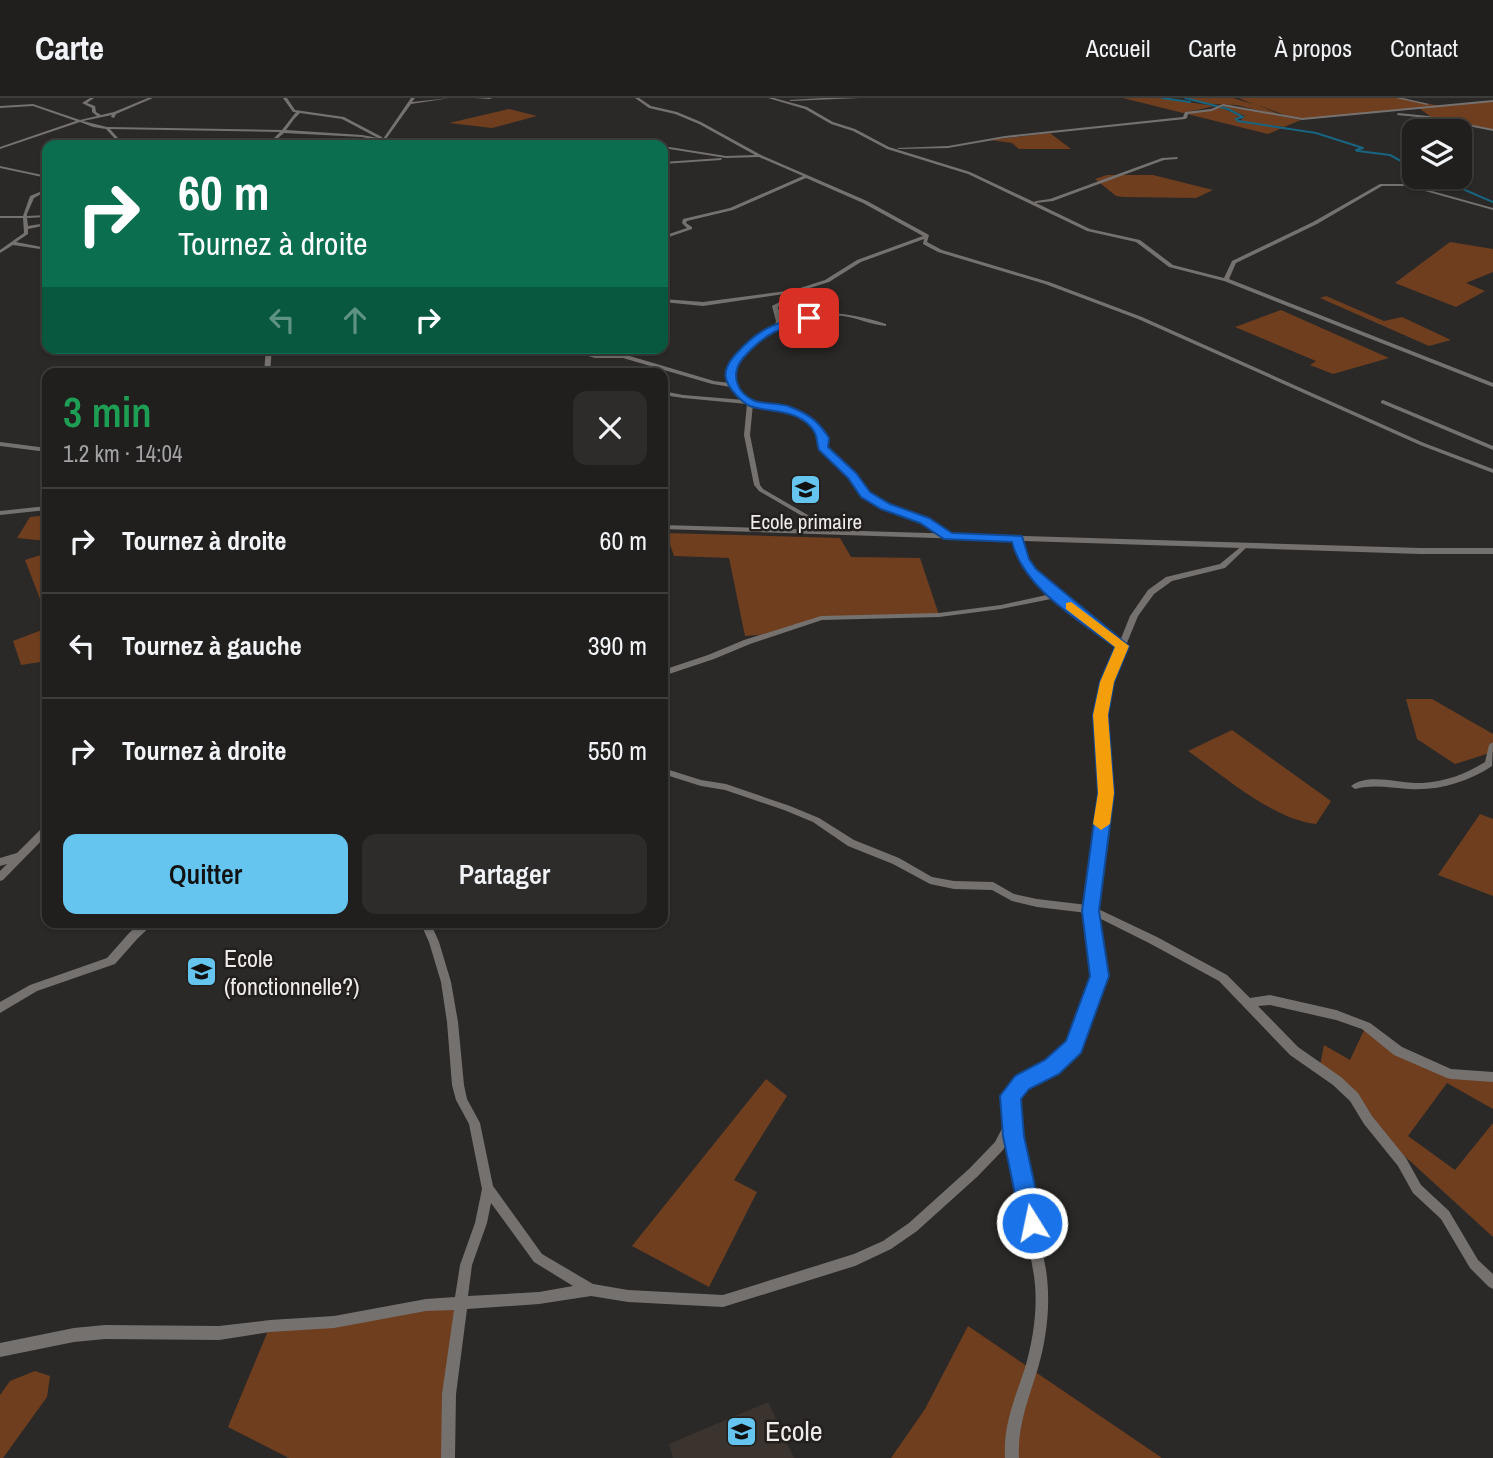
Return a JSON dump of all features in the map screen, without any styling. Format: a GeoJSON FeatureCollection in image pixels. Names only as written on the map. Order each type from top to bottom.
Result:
{"type":"FeatureCollection","features":[{"type":"Feature","properties":{"kind":"street"},"geometry":{"type":"LineString","coordinates":[[92,98],[84,103],[94,107],[94,112],[109,121]]}},
{"type":"Feature","properties":{"kind":"street"},"geometry":{"type":"LineString","coordinates":[[0,148],[80,121],[115,113],[151,98]]}},
{"type":"Feature","properties":{"kind":"street"},"geometry":{"type":"LineString","coordinates":[[285,98],[292,110],[343,118],[380,140]]}},
{"type":"Feature","properties":{"kind":"street"},"geometry":{"type":"LineString","coordinates":[[383,140],[413,98]]}},
{"type":"Feature","properties":{"kind":"street"},"geometry":{"type":"LineString","coordinates":[[410,103],[448,98]]}},
{"type":"Feature","properties":{"kind":"street"},"geometry":{"type":"LineString","coordinates":[[476,98],[490,98]]}},
{"type":"Feature","properties":{"kind":"street"},"geometry":{"type":"LineString","coordinates":[[637,98],[650,107],[676,113],[700,123],[760,156],[865,202],[927,236]]}},
{"type":"Feature","properties":{"kind":"street"},"geometry":{"type":"LineString","coordinates":[[770,98],[806,108],[888,148],[969,173],[989,185],[1035,202],[1060,218],[1089,230],[1139,241],[1171,266],[1226,280],[1493,385]]}},
{"type":"Feature","properties":{"kind":"street"},"geometry":{"type":"LineString","coordinates":[[779,100],[858,98]]}},
{"type":"Feature","properties":{"kind":"street"},"geometry":{"type":"LineString","coordinates":[[1398,98],[1440,106]]}},
{"type":"Feature","properties":{"kind":"street"},"geometry":{"type":"LineString","coordinates":[[888,148],[948,147],[1094,127],[1168,122],[1185,118],[1186,113],[1212,110],[1223,105],[1297,119],[1354,116],[1368,112],[1493,100]]}},
{"type":"Feature","properties":{"kind":"street"},"geometry":{"type":"LineString","coordinates":[[0,107],[33,105],[105,128],[286,132],[375,140]]}},
{"type":"Feature","properties":{"kind":"street"},"geometry":{"type":"LineString","coordinates":[[276,140],[286,132],[292,117],[299,112]]}},
{"type":"Feature","properties":{"kind":"street"},"geometry":{"type":"LineString","coordinates":[[1368,112],[1428,117],[1493,130]]}},
{"type":"Feature","properties":{"kind":"street"},"geometry":{"type":"LineString","coordinates":[[105,128],[115,113]]}},
{"type":"Feature","properties":{"kind":"street"},"geometry":{"type":"LineString","coordinates":[[1324,119],[1349,119],[1354,116]]}},
{"type":"Feature","properties":{"kind":"street"},"geometry":{"type":"LineString","coordinates":[[338,135],[357,125]]}},
{"type":"Feature","properties":{"kind":"street"},"geometry":{"type":"LineString","coordinates":[[105,128],[122,140]]}},
{"type":"Feature","properties":{"kind":"street"},"geometry":{"type":"LineString","coordinates":[[512,140],[562,140]]}},
{"type":"Feature","properties":{"kind":"street"},"geometry":{"type":"LineString","coordinates":[[668,148],[736,158]]}},
{"type":"Feature","properties":{"kind":"street"},"geometry":{"type":"LineString","coordinates":[[668,163],[760,156]]}},
{"type":"Feature","properties":{"kind":"street"},"geometry":{"type":"LineString","coordinates":[[1035,202],[1051,200],[1094,182],[1163,159],[1178,158]]}},
{"type":"Feature","properties":{"kind":"street"},"geometry":{"type":"LineString","coordinates":[[0,167],[42,176]]}},
{"type":"Feature","properties":{"kind":"street"},"geometry":{"type":"LineString","coordinates":[[668,236],[690,228],[684,223],[685,220],[732,209],[807,176]]}},
{"type":"Feature","properties":{"kind":"street"},"geometry":{"type":"LineString","coordinates":[[1226,280],[1234,262],[1315,223],[1381,185],[1404,185],[1493,209]]}},
{"type":"Feature","properties":{"kind":"street"},"geometry":{"type":"LineString","coordinates":[[0,251],[25,234],[25,217],[34,195],[42,192]]}},
{"type":"Feature","properties":{"kind":"street"},"geometry":{"type":"LineString","coordinates":[[0,217],[42,216]]}},
{"type":"Feature","properties":{"kind":"street"},"geometry":{"type":"LineString","coordinates":[[26,228],[42,225]]}},
{"type":"Feature","properties":{"kind":"street"},"geometry":{"type":"LineString","coordinates":[[668,300],[703,304],[795,290],[827,281],[859,261],[927,236]]}},
{"type":"Feature","properties":{"kind":"street"},"geometry":{"type":"LineString","coordinates":[[927,236],[925,243],[940,251],[1047,283],[1140,318],[1422,444],[1493,471]]}},
{"type":"Feature","properties":{"kind":"street"},"geometry":{"type":"LineString","coordinates":[[11,243],[42,248]]}},
{"type":"Feature","properties":{"kind":"street"},"geometry":{"type":"LineString","coordinates":[[777,325],[775,306],[791,299],[795,290]]}},
{"type":"Feature","properties":{"kind":"street"},"geometry":{"type":"LineString","coordinates":[[819,531],[811,519],[765,493],[757,485],[747,435],[750,403],[733,385],[729,375],[734,361],[751,343],[777,325],[819,315],[836,314],[884,326]]}},
{"type":"Feature","properties":{"kind":"street"},"geometry":{"type":"LineString","coordinates":[[587,354],[623,356],[666,368]]}},
{"type":"Feature","properties":{"kind":"street"},"geometry":{"type":"LineString","coordinates":[[668,369],[714,383],[733,385]]}},
{"type":"Feature","properties":{"kind":"street"},"geometry":{"type":"LineString","coordinates":[[668,394],[787,409],[814,423],[824,438],[823,448],[852,476],[865,495],[886,507],[924,521],[949,536]]}},
{"type":"Feature","properties":{"kind":"street"},"geometry":{"type":"LineString","coordinates":[[1383,402],[1493,447]]}},
{"type":"Feature","properties":{"kind":"street"},"geometry":{"type":"LineString","coordinates":[[0,444],[42,449]]}},
{"type":"Feature","properties":{"kind":"street"},"geometry":{"type":"LineString","coordinates":[[0,513],[42,509]]}},
{"type":"Feature","properties":{"kind":"street"},"geometry":{"type":"LineString","coordinates":[[668,527],[1245,546],[1493,551]]}},
{"type":"Feature","properties":{"kind":"street"},"geometry":{"type":"LineString","coordinates":[[1018,539],[1026,564],[1057,595],[1122,646]]}},
{"type":"Feature","properties":{"kind":"street"},"geometry":{"type":"LineString","coordinates":[[1012,1458],[1017,1406],[1038,1338],[1042,1289],[1010,1096],[1022,1082],[1052,1067],[1074,1047],[1099,976],[1091,911],[1105,802],[1100,715],[1107,682],[1142,603],[1159,585],[1178,575],[1222,566],[1245,546]]}},
{"type":"Feature","properties":{"kind":"street"},"geometry":{"type":"LineString","coordinates":[[668,671],[821,618],[939,615],[1001,607],[1057,595]]}},
{"type":"Feature","properties":{"kind":"street"},"geometry":{"type":"LineString","coordinates":[[1355,786],[1375,781],[1420,786],[1457,780],[1489,764],[1493,745]]}},
{"type":"Feature","properties":{"kind":"street"},"geometry":{"type":"LineString","coordinates":[[668,773],[701,783],[726,787],[787,808],[816,820],[852,843],[887,857],[930,880],[954,885],[993,886],[1012,897],[1091,911],[1153,940],[1223,978],[1294,1051],[1354,1097],[1418,1189],[1445,1214],[1474,1264],[1493,1283]]}},
{"type":"Feature","properties":{"kind":"street"},"geometry":{"type":"LineString","coordinates":[[0,877],[42,835]]}},
{"type":"Feature","properties":{"kind":"street"},"geometry":{"type":"LineString","coordinates":[[0,862],[23,856]]}},
{"type":"Feature","properties":{"kind":"street"},"geometry":{"type":"LineString","coordinates":[[0,1008],[34,988],[111,961],[143,928]]}},
{"type":"Feature","properties":{"kind":"street"},"geometry":{"type":"LineString","coordinates":[[428,928],[442,961],[450,992],[458,1085],[462,1100],[474,1123],[488,1189],[481,1223],[466,1265],[449,1394],[448,1458]]}},
{"type":"Feature","properties":{"kind":"street"},"geometry":{"type":"LineString","coordinates":[[1248,1003],[1270,1000],[1336,1015],[1366,1026],[1398,1051],[1451,1074],[1493,1077]]}},
{"type":"Feature","properties":{"kind":"street"},"geometry":{"type":"LineString","coordinates":[[0,1350],[74,1335],[105,1332],[219,1333],[270,1326],[334,1322],[415,1307],[539,1298],[591,1290],[628,1296],[723,1301],[855,1260],[887,1245],[913,1227],[999,1146],[1012,1119]]}},
{"type":"Feature","properties":{"kind":"street"},"geometry":{"type":"LineString","coordinates":[[488,1189],[538,1258],[591,1290]]}},
{"type":"Feature","properties":{"kind":"shaded area"},"geometry":{"type":"Polygon","coordinates":[[[1123,98],[1160,98],[1215,106],[1183,113],[1123,98]]]}},
{"type":"Feature","properties":{"kind":"shaded area"},"geometry":{"type":"Polygon","coordinates":[[[1187,98],[1233,98],[1253,104],[1239,98],[1398,98],[1440,106],[1493,101],[1493,130],[1472,126],[1472,119],[1431,117],[1419,108],[1309,119],[1290,117],[1258,105],[1283,116],[1236,105],[1207,104],[1187,98]]]}},
{"type":"Feature","properties":{"kind":"shaded area"},"geometry":{"type":"Polygon","coordinates":[[[1221,106],[1301,120],[1284,127],[1269,125],[1282,128],[1268,134],[1187,114],[1220,107],[1242,117],[1237,117],[1236,121],[1264,125],[1240,121],[1245,116],[1221,106]]]}},
{"type":"Feature","properties":{"kind":"shaded area"},"geometry":{"type":"Polygon","coordinates":[[[509,109],[537,116],[492,128],[449,123],[509,109]]]}},
{"type":"Feature","properties":{"kind":"shaded area"},"geometry":{"type":"Polygon","coordinates":[[[1050,133],[1071,149],[1019,149],[1012,143],[990,140],[1050,133]]]}},
{"type":"Feature","properties":{"kind":"shaded area"},"geometry":{"type":"Polygon","coordinates":[[[1107,175],[1153,175],[1213,190],[1196,198],[1123,197],[1116,196],[1095,179],[1107,175]]]}},
{"type":"Feature","properties":{"kind":"shaded area"},"geometry":{"type":"Polygon","coordinates":[[[1450,242],[1493,249],[1493,272],[1466,283],[1485,291],[1456,307],[1395,283],[1450,242]]]}},
{"type":"Feature","properties":{"kind":"shaded area"},"geometry":{"type":"Polygon","coordinates":[[[1326,296],[1384,321],[1402,317],[1451,340],[1429,346],[1320,298],[1326,296]]]}},
{"type":"Feature","properties":{"kind":"shaded area"},"geometry":{"type":"Polygon","coordinates":[[[1281,310],[1389,358],[1333,374],[1310,365],[1316,361],[1235,327],[1281,310]]]}},
{"type":"Feature","properties":{"kind":"shaded area"},"geometry":{"type":"Polygon","coordinates":[[[42,516],[42,540],[17,538],[30,517],[42,516]]]}},
{"type":"Feature","properties":{"kind":"shaded area"},"geometry":{"type":"Polygon","coordinates":[[[668,533],[840,538],[851,557],[920,558],[939,615],[821,618],[781,633],[745,636],[729,558],[674,556],[668,533]]]}},
{"type":"Feature","properties":{"kind":"shaded area"},"geometry":{"type":"Polygon","coordinates":[[[42,555],[42,604],[25,560],[42,555]]]}},
{"type":"Feature","properties":{"kind":"shaded area"},"geometry":{"type":"Polygon","coordinates":[[[42,630],[42,662],[21,665],[13,641],[42,630]]]}},
{"type":"Feature","properties":{"kind":"shaded area"},"geometry":{"type":"Polygon","coordinates":[[[1406,699],[1432,699],[1493,734],[1493,752],[1455,764],[1417,739],[1406,699]]]}},
{"type":"Feature","properties":{"kind":"shaded area"},"geometry":{"type":"Polygon","coordinates":[[[1232,730],[1331,801],[1316,824],[1282,814],[1266,805],[1188,751],[1232,730]]]}},
{"type":"Feature","properties":{"kind":"shaded area"},"geometry":{"type":"Polygon","coordinates":[[[1480,814],[1493,819],[1493,896],[1438,875],[1480,814]]]}},
{"type":"Feature","properties":{"kind":"shaded area"},"geometry":{"type":"Polygon","coordinates":[[[1366,1026],[1398,1051],[1451,1074],[1493,1077],[1493,1109],[1447,1083],[1408,1136],[1455,1170],[1493,1123],[1493,1237],[1386,1139],[1354,1097],[1319,1070],[1324,1045],[1350,1060],[1366,1026]]]}},
{"type":"Feature","properties":{"kind":"shaded area"},"geometry":{"type":"Polygon","coordinates":[[[766,1079],[787,1096],[734,1180],[757,1192],[709,1287],[632,1246],[766,1079]]]}},
{"type":"Feature","properties":{"kind":"shaded area"},"geometry":{"type":"Polygon","coordinates":[[[463,1302],[448,1458],[289,1458],[228,1427],[270,1326],[463,1302]]]}},
{"type":"Feature","properties":{"kind":"shaded area"},"geometry":{"type":"Polygon","coordinates":[[[968,1326],[1162,1458],[891,1458],[925,1409],[968,1326]]]}},
{"type":"Feature","properties":{"kind":"shaded area"},"geometry":{"type":"Polygon","coordinates":[[[35,1371],[50,1376],[47,1397],[3,1458],[0,1458],[0,1395],[10,1381],[35,1371]]]}},
{"type":"Feature","properties":{"kind":"shaded area","name":"Ecole"},"geometry":{"type":"Polygon","coordinates":[[[768,1402],[794,1458],[673,1458],[669,1444],[768,1402]]]}},
{"type":"Feature","properties":{"kind":"waterway"},"geometry":{"type":"LineString","coordinates":[[1162,98],[1190,102]]}},
{"type":"Feature","properties":{"kind":"waterway"},"geometry":{"type":"LineString","coordinates":[[1185,98],[1228,109],[1243,117],[1236,119],[1238,121],[1316,133],[1363,148],[1356,150],[1358,151],[1390,155],[1402,162]]}},
{"type":"Feature","properties":{"kind":"waterway"},"geometry":{"type":"LineString","coordinates":[[1463,189],[1493,202]]}},
{"type":"Feature","properties":{"kind":"slow traffic"},"geometry":{"type":"LineString","coordinates":[[1071,606],[1122,646],[1107,682],[1100,715],[1106,793],[1101,824]]}},
{"type":"Feature","properties":{"kind":"place","name":"Ecole primaire"},"geometry":{"type":"Point","coordinates":[806,489]}},
{"type":"Feature","properties":{"kind":"place","name":"Ecole (fonctionnelle?)"},"geometry":{"type":"Point","coordinates":[201,972]}},
{"type":"Feature","properties":{"kind":"place","name":"Ecole"},"geometry":{"type":"Point","coordinates":[742,1431]}},
{"type":"Feature","properties":{"kind":"route"},"geometry":{"type":"LineString","coordinates":[[809,318],[777,325],[751,343],[734,361],[729,371],[730,380],[750,403],[787,409],[814,423],[824,438],[823,448],[852,476],[865,495],[886,507],[924,521],[949,536],[1018,539],[1023,559],[1032,572],[1122,646],[1107,682],[1100,715],[1106,793],[1091,895],[1099,976],[1074,1047],[1052,1067],[1022,1082],[1010,1096],[1014,1136],[1032,1223]]}}]}
